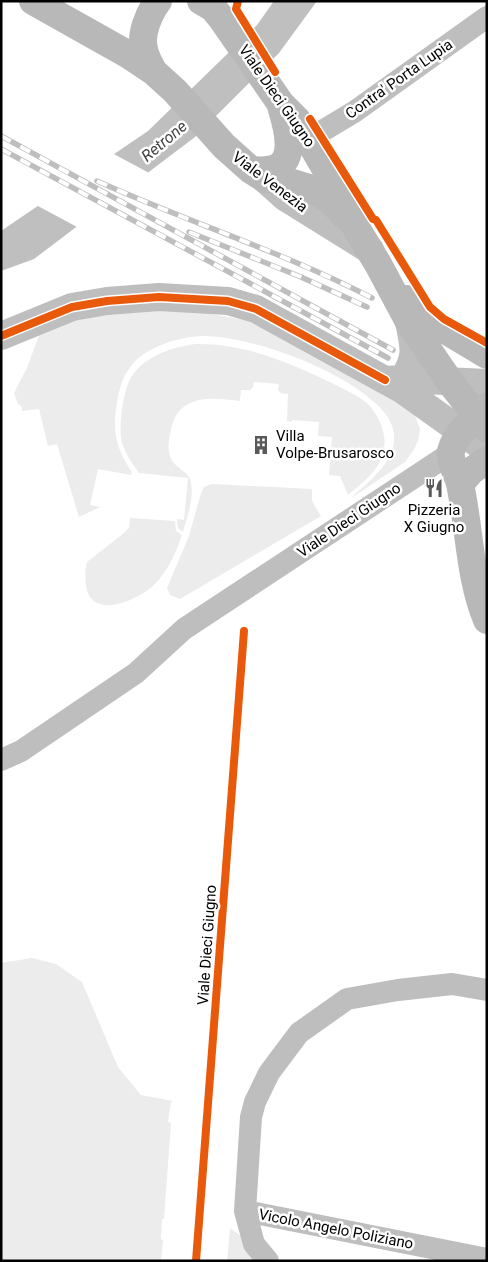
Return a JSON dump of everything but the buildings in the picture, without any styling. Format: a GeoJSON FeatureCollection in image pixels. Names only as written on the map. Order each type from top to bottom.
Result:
{"type":"FeatureCollection","features":[{"type":"Feature","properties":{"kind":"main road","name":"Viale Venezia"},"geometry":{"type":"LineString","coordinates":[[33,1],[129,55],[153,71],[175,91],[224,146],[258,175]]}},
{"type":"Feature","properties":{"kind":"main road"},"geometry":{"type":"LineString","coordinates":[[153,71],[144,49],[144,34],[152,9],[158,1]]}},
{"type":"Feature","properties":{"kind":"main road","name":"Viale Dieci Giugno"},"geometry":{"type":"LineString","coordinates":[[201,1],[226,17],[273,94],[297,120],[348,206],[355,226],[409,322],[450,382],[472,428]]}},
{"type":"Feature","properties":{"kind":"main road"},"geometry":{"type":"LineString","coordinates":[[258,175],[267,170],[274,169],[284,161],[288,152],[288,130],[273,94]]}},
{"type":"Feature","properties":{"kind":"main road","name":"Viale Dieci Giugno"},"geometry":{"type":"LineString","coordinates":[[258,175],[312,189],[330,200],[355,226]]}},
{"type":"Feature","properties":{"kind":"main road","name":"Viale Dieci Giugno"},"geometry":{"type":"LineString","coordinates":[[374,257],[413,308],[422,316],[487,355]]}},
{"type":"Feature","properties":{"kind":"main road"},"geometry":{"type":"LineString","coordinates":[[472,428],[460,484],[478,600],[487,620]]}},
{"type":"Feature","properties":{"kind":"main road"},"geometry":{"type":"LineString","coordinates":[[460,484],[471,471],[487,460]]}},
{"type":"Feature","properties":{"kind":"street","name":"Contra' Porta Lupia"},"geometry":{"type":"LineString","coordinates":[[309,139],[354,112],[487,17]]}},
{"type":"Feature","properties":{"kind":"street","name":"Viale Venezia"},"geometry":{"type":"LineString","coordinates":[[258,175],[285,197],[374,257]]}},
{"type":"Feature","properties":{"kind":"street"},"geometry":{"type":"LineString","coordinates":[[1,336],[72,307],[107,301],[159,297],[228,301],[256,309],[394,379],[403,390],[472,428],[487,450]]}},
{"type":"Feature","properties":{"kind":"street"},"geometry":{"type":"LineString","coordinates":[[394,379],[413,360],[413,343],[409,322]]}},
{"type":"Feature","properties":{"kind":"street"},"geometry":{"type":"LineString","coordinates":[[394,379],[487,383]]}},
{"type":"Feature","properties":{"kind":"street","name":"Viale Dieci Giugno"},"geometry":{"type":"LineString","coordinates":[[1,760],[21,751],[136,673],[184,629],[421,472],[472,428]]}},
{"type":"Feature","properties":{"kind":"street"},"geometry":{"type":"LineString","coordinates":[[268,1261],[254,1244],[245,1210],[250,1117],[254,1102],[269,1073],[299,1033],[347,999],[398,990],[452,984],[487,990]]}},
{"type":"Feature","properties":{"kind":"street","name":"Vicolo Angelo Poliziano"},"geometry":{"type":"LineString","coordinates":[[245,1210],[487,1259]]}},
{"type":"Feature","properties":{"kind":"shaded area"},"geometry":{"type":"Polygon","coordinates":[[[186,309],[249,321],[379,389],[411,410],[415,416],[420,429],[418,441],[413,451],[405,462],[350,499],[378,472],[393,449],[393,429],[384,412],[369,398],[349,384],[300,359],[248,342],[203,336],[183,338],[152,349],[135,361],[127,372],[118,397],[115,428],[121,453],[132,472],[131,475],[98,469],[90,505],[100,507],[79,517],[57,444],[48,446],[39,409],[22,411],[22,407],[18,404],[14,393],[27,368],[42,327],[75,313],[186,309]]]}},
{"type":"Feature","properties":{"kind":"shaded area"},"geometry":{"type":"Polygon","coordinates":[[[196,344],[232,347],[267,356],[318,376],[363,400],[371,407],[383,430],[384,448],[375,469],[348,495],[340,476],[329,475],[332,437],[318,436],[319,422],[287,421],[288,394],[281,393],[278,390],[279,384],[254,382],[250,390],[241,390],[240,401],[197,400],[188,404],[175,418],[168,446],[174,464],[188,475],[192,489],[188,514],[183,532],[181,531],[178,527],[177,519],[184,520],[188,478],[139,473],[129,459],[122,443],[121,418],[126,389],[132,376],[138,369],[152,357],[161,353],[178,347],[196,344]]]}},
{"type":"Feature","properties":{"kind":"shaded area"},"geometry":{"type":"Polygon","coordinates":[[[212,484],[312,489],[312,501],[321,516],[180,599],[170,595],[167,588],[189,536],[201,493],[204,487],[212,484]]]}},
{"type":"Feature","properties":{"kind":"shaded area"},"geometry":{"type":"Polygon","coordinates":[[[130,518],[175,521],[176,531],[182,535],[177,548],[163,574],[154,585],[137,597],[115,604],[105,605],[96,602],[90,596],[86,585],[85,573],[87,562],[129,528],[130,518]]]}},
{"type":"Feature","properties":{"kind":"shaded area"},"geometry":{"type":"Polygon","coordinates":[[[32,958],[56,964],[82,982],[118,1067],[141,1095],[173,1101],[171,1102],[168,1122],[171,1123],[164,1219],[162,1219],[161,1261],[1,1261],[1,963],[32,958]]]}},
{"type":"Feature","properties":{"kind":"shaded area"},"geometry":{"type":"Polygon","coordinates":[[[230,1228],[241,1236],[254,1261],[227,1261],[230,1228]]]}},
{"type":"Feature","properties":{"kind":"water","name":"Retrone"},"geometry":{"type":"Polygon","coordinates":[[[274,1],[317,1],[279,53],[195,137],[34,259],[1,271],[1,231],[148,131],[257,25],[274,1]]]}},
{"type":"Feature","properties":{"kind":"pier"},"geometry":{"type":"Polygon","coordinates":[[[112,153],[151,174],[79,228],[36,205],[112,153]]]}},
{"type":"Feature","properties":{"kind":"railway"},"geometry":{"type":"LineString","coordinates":[[1,136],[393,350]]}},
{"type":"Feature","properties":{"kind":"railway"},"geometry":{"type":"LineString","coordinates":[[1,149],[388,358]]}},
{"type":"Feature","properties":{"kind":"railway"},"geometry":{"type":"LineString","coordinates":[[97,181],[304,266],[372,298]]}},
{"type":"Feature","properties":{"kind":"railway"},"geometry":{"type":"LineString","coordinates":[[189,232],[301,277],[367,307]]}},
{"type":"Feature","properties":{"kind":"cycle path"},"geometry":{"type":"LineString","coordinates":[[238,1],[236,9],[275,72]]}},
{"type":"Feature","properties":{"kind":"cycle path"},"geometry":{"type":"LineString","coordinates":[[310,119],[430,307],[444,319],[487,343]]}},
{"type":"Feature","properties":{"kind":"cycle path"},"geometry":{"type":"LineString","coordinates":[[1,336],[72,307],[107,301],[159,297],[228,301],[256,309],[385,380]]}},
{"type":"Feature","properties":{"kind":"cycle path"},"geometry":{"type":"LineString","coordinates":[[196,1261],[244,631]]}},
{"type":"Feature","properties":{"kind":"place","name":"Villa Volpe-Brusarosco"},"geometry":{"type":"Point","coordinates":[261,445]}},
{"type":"Feature","properties":{"kind":"place","name":"Pizzeria X Giugno"},"geometry":{"type":"Point","coordinates":[434,488]}}]}
